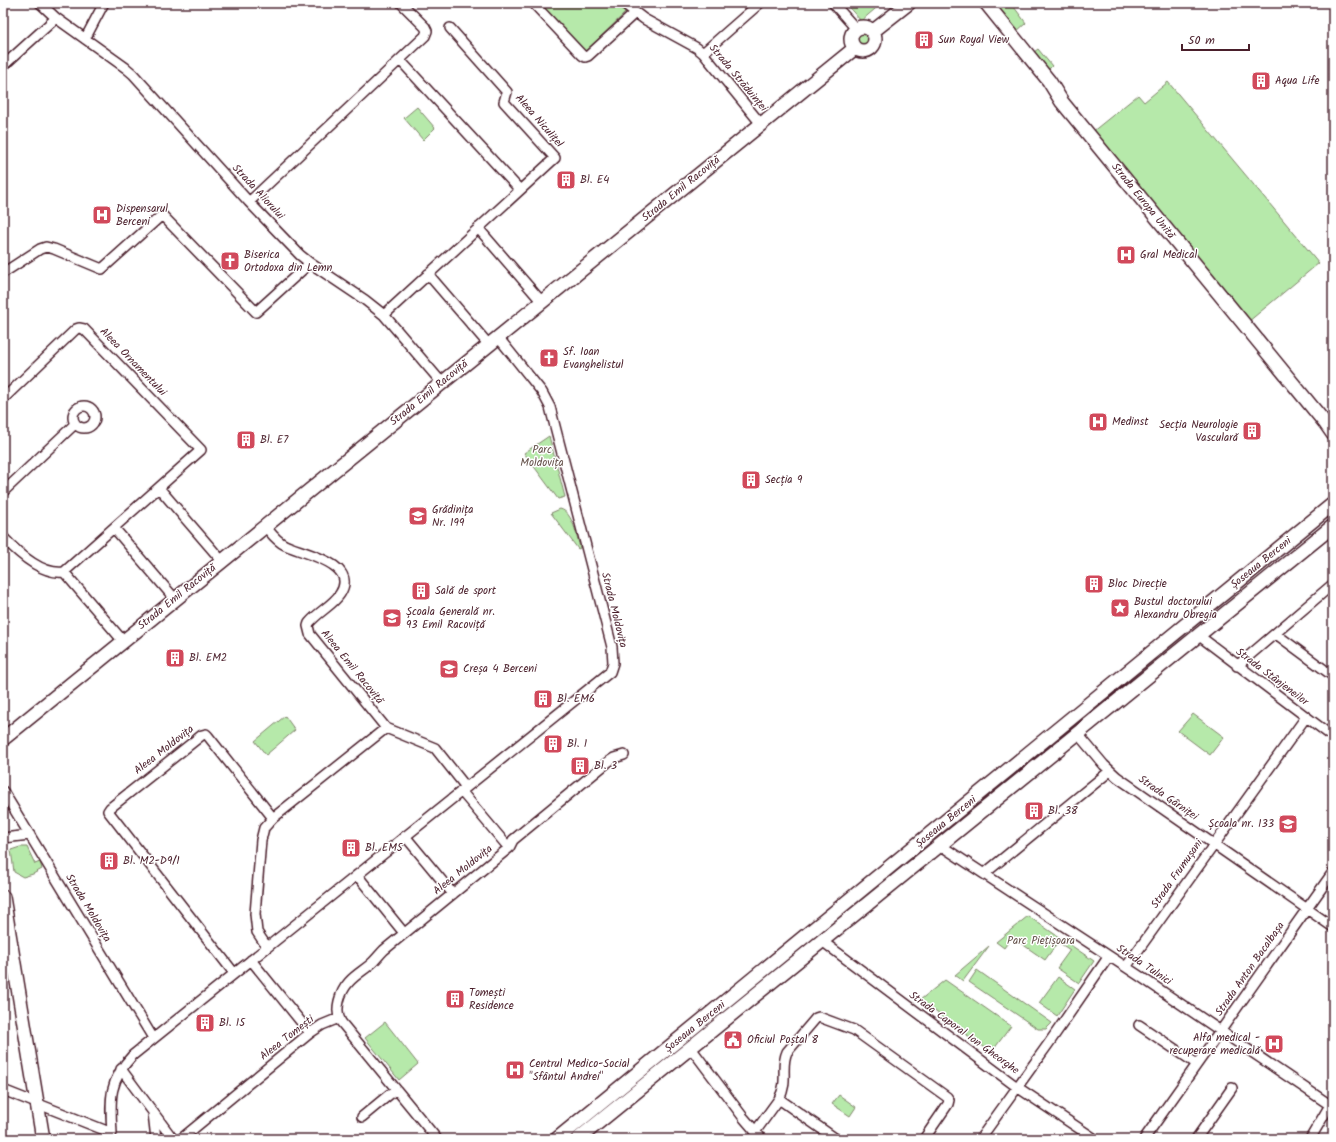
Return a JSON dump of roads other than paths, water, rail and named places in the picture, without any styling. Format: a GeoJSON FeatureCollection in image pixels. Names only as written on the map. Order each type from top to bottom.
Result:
{"type":"FeatureCollection","features":[{"type":"Feature","properties":{"kind":"main road"},"geometry":{"type":"LineString","coordinates":[[872,32],[909,3]]}},
{"type":"Feature","properties":{"kind":"main road","name":"Strada Europa Unită"},"geometry":{"type":"LineString","coordinates":[[986,3],[1050,83],[1062,102],[1333,434]]}},
{"type":"Feature","properties":{"kind":"main road"},"geometry":{"type":"LineString","coordinates":[[864,28],[872,32],[875,42],[870,49],[862,51],[855,48],[852,43],[853,33],[864,28]]}},
{"type":"Feature","properties":{"kind":"main road","name":"Strada Emil Racoviță"},"geometry":{"type":"LineString","coordinates":[[3,739],[855,48]]}},
{"type":"Feature","properties":{"kind":"main road","name":"Șoseaua Berceni"},"geometry":{"type":"LineString","coordinates":[[557,1139],[1333,504]]}},
{"type":"Feature","properties":{"kind":"main road","name":"Șoseaua Berceni"},"geometry":{"type":"LineString","coordinates":[[578,1139],[1333,526]]}},
{"type":"Feature","properties":{"kind":"main road"},"geometry":{"type":"LineString","coordinates":[[1155,649],[1165,662]]}},
{"type":"Feature","properties":{"kind":"main road"},"geometry":{"type":"LineString","coordinates":[[1031,752],[1040,763]]}},
{"type":"Feature","properties":{"kind":"main road"},"geometry":{"type":"LineString","coordinates":[[3,897],[43,1139]]}},
{"type":"Feature","properties":{"kind":"main road"},"geometry":{"type":"LineString","coordinates":[[754,978],[763,988]]}},
{"type":"Feature","properties":{"kind":"street","name":"Strada Aliorului"},"geometry":{"type":"LineString","coordinates":[[40,3],[56,18],[133,74],[300,255],[384,315],[442,383]]}},
{"type":"Feature","properties":{"kind":"street"},"geometry":{"type":"LineString","coordinates":[[85,39],[104,3]]}},
{"type":"Feature","properties":{"kind":"street"},"geometry":{"type":"LineString","coordinates":[[250,202],[425,36],[427,31],[425,27],[401,3]]}},
{"type":"Feature","properties":{"kind":"street"},"geometry":{"type":"LineString","coordinates":[[533,3],[585,57],[588,56],[635,13]]}},
{"type":"Feature","properties":{"kind":"street","name":"Strada Străduinței"},"geometry":{"type":"LineString","coordinates":[[623,3],[652,24],[691,44],[703,53],[761,124]]}},
{"type":"Feature","properties":{"kind":"street"},"geometry":{"type":"LineString","coordinates":[[703,53],[760,3]]}},
{"type":"Feature","properties":{"kind":"street"},"geometry":{"type":"LineString","coordinates":[[833,3],[857,30]]}},
{"type":"Feature","properties":{"kind":"street"},"geometry":{"type":"LineString","coordinates":[[3,66],[56,18]]}},
{"type":"Feature","properties":{"kind":"street","name":"Aleea Niculițel"},"geometry":{"type":"LineString","coordinates":[[384,315],[555,158],[504,102],[507,92],[450,28]]}},
{"type":"Feature","properties":{"kind":"street"},"geometry":{"type":"LineString","coordinates":[[400,60],[520,190]]}},
{"type":"Feature","properties":{"kind":"street"},"geometry":{"type":"LineString","coordinates":[[3,273],[34,252],[46,247],[102,269],[162,214],[256,312],[310,263]]}},
{"type":"Feature","properties":{"kind":"street"},"geometry":{"type":"LineString","coordinates":[[478,228],[542,302]]}},
{"type":"Feature","properties":{"kind":"street","name":"Strada Moldovița"},"geometry":{"type":"LineString","coordinates":[[121,1069],[133,1055],[153,1038],[610,672],[613,663],[612,647],[550,407],[542,392],[428,274]]}},
{"type":"Feature","properties":{"kind":"street","name":"Aleea Ornamentului"},"geometry":{"type":"LineString","coordinates":[[3,400],[76,329],[84,329],[201,450],[64,572]]}},
{"type":"Feature","properties":{"kind":"street"},"geometry":{"type":"LineString","coordinates":[[3,492],[75,424]]}},
{"type":"Feature","properties":{"kind":"street"},"geometry":{"type":"LineString","coordinates":[[159,488],[222,561]]}},
{"type":"Feature","properties":{"kind":"street","name":"Aleea Emil Racoviță"},"geometry":{"type":"LineString","coordinates":[[265,526],[281,543],[327,561],[340,572],[343,582],[341,593],[312,619],[309,623],[308,631],[386,728],[435,748],[508,848]]}},
{"type":"Feature","properties":{"kind":"street"},"geometry":{"type":"LineString","coordinates":[[114,528],[176,598]]}},
{"type":"Feature","properties":{"kind":"street"},"geometry":{"type":"LineString","coordinates":[[3,537],[31,561],[50,570],[64,572],[122,642]]}},
{"type":"Feature","properties":{"kind":"street"},"geometry":{"type":"LineString","coordinates":[[1237,666],[1333,584]]}},
{"type":"Feature","properties":{"kind":"street"},"geometry":{"type":"LineString","coordinates":[[1276,634],[1333,676]]}},
{"type":"Feature","properties":{"kind":"street","name":"Strada Stânjeneilor"},"geometry":{"type":"LineString","coordinates":[[1198,635],[1237,666],[1333,737]]}},
{"type":"Feature","properties":{"kind":"street","name":"Strada Frumușani"},"geometry":{"type":"LineString","coordinates":[[1126,967],[1213,844],[1306,717]]}},
{"type":"Feature","properties":{"kind":"street"},"geometry":{"type":"LineString","coordinates":[[267,947],[257,932],[255,914],[261,840],[264,828],[273,818],[386,728]]}},
{"type":"Feature","properties":{"kind":"street","name":"Strada Gârniței"},"geometry":{"type":"LineString","coordinates":[[1077,733],[1110,771],[1333,927]]}},
{"type":"Feature","properties":{"kind":"street","name":"Aleea Moldovița"},"geometry":{"type":"LineString","coordinates":[[234,973],[108,811],[178,753],[202,735],[206,734],[273,818]]}},
{"type":"Feature","properties":{"kind":"street","name":"Aleea Moldovița"},"geometry":{"type":"LineString","coordinates":[[339,1018],[338,1004],[347,985],[384,950],[508,848],[514,840],[608,762],[614,758],[624,755]]}},
{"type":"Feature","properties":{"kind":"street"},"geometry":{"type":"LineString","coordinates":[[984,874],[1110,771]]}},
{"type":"Feature","properties":{"kind":"street","name":"Strada Moldovița"},"geometry":{"type":"LineString","coordinates":[[3,791],[153,1038]]}},
{"type":"Feature","properties":{"kind":"street"},"geometry":{"type":"LineString","coordinates":[[3,838],[30,835]]}},
{"type":"Feature","properties":{"kind":"street"},"geometry":{"type":"LineString","coordinates":[[405,836],[453,894]]}},
{"type":"Feature","properties":{"kind":"street","name":"Strada Tulnici"},"geometry":{"type":"LineString","coordinates":[[940,845],[1126,967],[1220,1032],[1332,1106]]}},
{"type":"Feature","properties":{"kind":"street","name":"Strada Anton Bacalbașa"},"geometry":{"type":"LineString","coordinates":[[1144,1139],[1333,872]]}},
{"type":"Feature","properties":{"kind":"street"},"geometry":{"type":"LineString","coordinates":[[357,875],[404,933]]}},
{"type":"Feature","properties":{"kind":"street","name":"Strada Caporal Ion Gheorghe"},"geometry":{"type":"LineString","coordinates":[[822,941],[1017,1087],[1095,1139]]}},
{"type":"Feature","properties":{"kind":"street"},"geometry":{"type":"LineString","coordinates":[[980,1139],[1109,956]]}},
{"type":"Feature","properties":{"kind":"street"},"geometry":{"type":"LineString","coordinates":[[251,960],[310,1033]]}},
{"type":"Feature","properties":{"kind":"street"},"geometry":{"type":"LineString","coordinates":[[755,1132],[779,1099],[784,1086],[785,1058],[787,1052],[816,1018],[820,1017],[854,1030],[947,1096],[949,1099],[948,1104],[926,1138]]}},
{"type":"Feature","properties":{"kind":"street"},"geometry":{"type":"LineString","coordinates":[[339,1018],[437,1139]]}},
{"type":"Feature","properties":{"kind":"street","name":"Aleea Tomești"},"geometry":{"type":"LineString","coordinates":[[181,1139],[310,1033],[322,1025],[339,1018]]}},
{"type":"Feature","properties":{"kind":"street"},"geometry":{"type":"LineString","coordinates":[[1139,1025],[1197,1064]]}},
{"type":"Feature","properties":{"kind":"street"},"geometry":{"type":"LineString","coordinates":[[691,1048],[755,1132],[762,1139]]}},
{"type":"Feature","properties":{"kind":"street"},"geometry":{"type":"LineString","coordinates":[[3,1090],[112,1133],[111,1098],[113,1087],[121,1069]]}},
{"type":"Feature","properties":{"kind":"street"},"geometry":{"type":"LineString","coordinates":[[121,1069],[173,1139]]}},
{"type":"Feature","properties":{"kind":"street"},"geometry":{"type":"LineString","coordinates":[[1196,1139],[1232,1088]]}},
{"type":"Feature","properties":{"kind":"street"},"geometry":{"type":"LineString","coordinates":[[362,1117],[396,1089]]}},
{"type":"Feature","properties":{"kind":"street"},"geometry":{"type":"LineString","coordinates":[[779,1099],[836,1139]]}},
{"type":"Feature","properties":{"kind":"street"},"geometry":{"type":"LineString","coordinates":[[1310,1139],[1332,1106]]}},
{"type":"Feature","properties":{"kind":"street"},"geometry":{"type":"LineString","coordinates":[[152,1112],[156,1139]]}},
{"type":"Feature","properties":{"kind":"place","name":"Sun Royal View"},"geometry":{"type":"Point","coordinates":[924,40]}},
{"type":"Feature","properties":{"kind":"place","name":"Aqua Life"},"geometry":{"type":"Point","coordinates":[1261,81]}},
{"type":"Feature","properties":{"kind":"place","name":"Bl. E4"},"geometry":{"type":"Point","coordinates":[566,180]}},
{"type":"Feature","properties":{"kind":"place","name":"Dispensarul Berceni"},"geometry":{"type":"Point","coordinates":[102,215]}},
{"type":"Feature","properties":{"kind":"place","name":"Gral Medical"},"geometry":{"type":"Point","coordinates":[1126,255]}},
{"type":"Feature","properties":{"kind":"place","name":"Biserica Ortodoxa din Lemn"},"geometry":{"type":"Point","coordinates":[230,261]}},
{"type":"Feature","properties":{"kind":"place","name":"Sf. Ioan Evanghelistul"},"geometry":{"type":"Point","coordinates":[549,358]}},
{"type":"Feature","properties":{"kind":"place","name":"Medinst"},"geometry":{"type":"Point","coordinates":[1098,422]}},
{"type":"Feature","properties":{"kind":"place","name":"Secția Neurologie Vasculară"},"geometry":{"type":"Point","coordinates":[1252,431]}},
{"type":"Feature","properties":{"kind":"place","name":"Bl. E7"},"geometry":{"type":"Point","coordinates":[246,440]}},
{"type":"Feature","properties":{"kind":"place","name":"Secția 9"},"geometry":{"type":"Point","coordinates":[751,480]}},
{"type":"Feature","properties":{"kind":"place","name":"Grădinița Nr. 199"},"geometry":{"type":"Point","coordinates":[418,516]}},
{"type":"Feature","properties":{"kind":"place","name":"Bloc Direcție"},"geometry":{"type":"Point","coordinates":[1094,584]}},
{"type":"Feature","properties":{"kind":"place","name":"Sală de sport"},"geometry":{"type":"Point","coordinates":[421,591]}},
{"type":"Feature","properties":{"kind":"place","name":"Bustul doctorului Alexandru Obregia"},"geometry":{"type":"Point","coordinates":[1120,608]}},
{"type":"Feature","properties":{"kind":"place","name":"Școala Generală nr. 93 Emil Racoviță"},"geometry":{"type":"Point","coordinates":[392,618]}},
{"type":"Feature","properties":{"kind":"place","name":"Bl. EM2"},"geometry":{"type":"Point","coordinates":[175,658]}},
{"type":"Feature","properties":{"kind":"place","name":"Creșa 4 Berceni"},"geometry":{"type":"Point","coordinates":[449,669]}},
{"type":"Feature","properties":{"kind":"place","name":"Bl. EM6"},"geometry":{"type":"Point","coordinates":[543,699]}},
{"type":"Feature","properties":{"kind":"place","name":"Bl. 1"},"geometry":{"type":"Point","coordinates":[553,744]}},
{"type":"Feature","properties":{"kind":"place","name":"Bl. 3"},"geometry":{"type":"Point","coordinates":[580,766]}},
{"type":"Feature","properties":{"kind":"place","name":"Bl. 38"},"geometry":{"type":"Point","coordinates":[1034,811]}},
{"type":"Feature","properties":{"kind":"place","name":"Școala nr. 133"},"geometry":{"type":"Point","coordinates":[1288,824]}},
{"type":"Feature","properties":{"kind":"place","name":"Bl. EM5"},"geometry":{"type":"Point","coordinates":[351,848]}},
{"type":"Feature","properties":{"kind":"place","name":"Bl. M2-D9/1"},"geometry":{"type":"Point","coordinates":[109,861]}},
{"type":"Feature","properties":{"kind":"place","name":"Tomești Residence"},"geometry":{"type":"Point","coordinates":[455,999]}},
{"type":"Feature","properties":{"kind":"place","name":"Bl. 15"},"geometry":{"type":"Point","coordinates":[205,1023]}},
{"type":"Feature","properties":{"kind":"place","name":"Oficiul Poștal 8"},"geometry":{"type":"Point","coordinates":[733,1040]}},
{"type":"Feature","properties":{"kind":"place","name":"Alfa medical - recuperare medicală"},"geometry":{"type":"Point","coordinates":[1274,1044]}},
{"type":"Feature","properties":{"kind":"place","name":"Centrul Medico-Social \"Sfântul Andrei\""},"geometry":{"type":"Point","coordinates":[515,1070]}},
{"type":"Feature","properties":{"kind":"park label","name":"Parc Moldovița"},"geometry":{"type":"Point","coordinates":[542,456]}},
{"type":"Feature","properties":{"kind":"park label","name":"Parc Piețișoara"},"geometry":{"type":"Point","coordinates":[1041,941]}}]}
